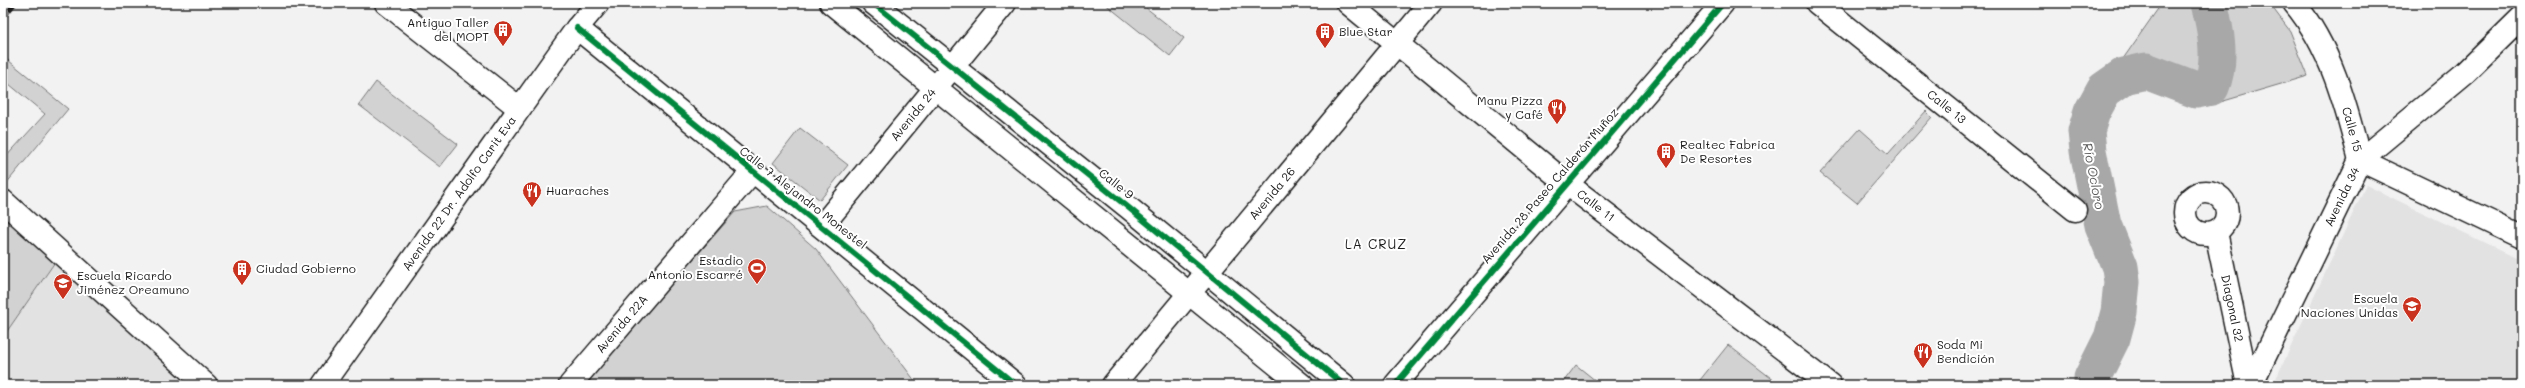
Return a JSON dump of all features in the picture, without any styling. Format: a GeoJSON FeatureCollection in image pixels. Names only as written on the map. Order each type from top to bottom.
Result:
{"type":"FeatureCollection","features":[{"type":"Feature","properties":{"kind":"street"},"geometry":{"type":"LineString","coordinates":[[386,3],[519,108]]}},
{"type":"Feature","properties":{"kind":"street","name":"Avenida 22 Dr. Adolfo Carit Eva"},"geometry":{"type":"LineString","coordinates":[[322,385],[519,108],[577,28],[598,3]]}},
{"type":"Feature","properties":{"kind":"street"},"geometry":{"type":"LineString","coordinates":[[831,3],[1302,385]]}},
{"type":"Feature","properties":{"kind":"street","name":"Calle 9"},"geometry":{"type":"LineString","coordinates":[[873,3],[1344,385]]}},
{"type":"Feature","properties":{"kind":"street","name":"Avenida 24"},"geometry":{"type":"LineString","coordinates":[[822,226],[1005,3]]}},
{"type":"Feature","properties":{"kind":"street","name":"Calle 11"},"geometry":{"type":"LineString","coordinates":[[1348,3],[1566,183],[1830,385]]}},
{"type":"Feature","properties":{"kind":"street","name":"Avenida 26"},"geometry":{"type":"LineString","coordinates":[[1113,385],[1431,3]]}},
{"type":"Feature","properties":{"kind":"street","name":"Avenida 28 Paseo Calderón Muñoz"},"geometry":{"type":"LineString","coordinates":[[1395,385],[1566,183],[1723,3]]}},
{"type":"Feature","properties":{"kind":"street","name":"Calle 15"},"geometry":{"type":"LineString","coordinates":[[2294,3],[2316,35],[2328,59],[2360,160],[2522,237]]}},
{"type":"Feature","properties":{"kind":"street","name":"Calle 13"},"geometry":{"type":"LineString","coordinates":[[1829,7],[2075,210]]}},
{"type":"Feature","properties":{"kind":"street","name":"Avenida 34"},"geometry":{"type":"LineString","coordinates":[[2251,385],[2360,160],[2466,72],[2522,17]]}},
{"type":"Feature","properties":{"kind":"street","name":"Calle 7 Alejandro Monestel"},"geometry":{"type":"LineString","coordinates":[[577,28],[752,172],[822,226],[1016,385]]}},
{"type":"Feature","properties":{"kind":"street","name":"Avenida 22A"},"geometry":{"type":"LineString","coordinates":[[570,385],[752,172]]}},
{"type":"Feature","properties":{"kind":"street"},"geometry":{"type":"LineString","coordinates":[[3,201],[206,385]]}},
{"type":"Feature","properties":{"kind":"street","name":"Diagonal 32"},"geometry":{"type":"LineString","coordinates":[[2216,232],[2248,385]]}},
{"type":"Feature","properties":{"kind":"shaded area"},"geometry":{"type":"Polygon","coordinates":[[[1104,3],[1140,3],[1184,38],[1170,56],[1104,3]]]}},
{"type":"Feature","properties":{"kind":"shaded area"},"geometry":{"type":"Polygon","coordinates":[[[2162,3],[2197,3],[2203,29],[2205,47],[2202,64],[2198,72],[2184,74],[2153,62],[2118,66],[2162,3]]]}},
{"type":"Feature","properties":{"kind":"shaded area"},"geometry":{"type":"Polygon","coordinates":[[[2218,3],[2269,3],[2290,31],[2308,76],[2207,106],[2219,80],[2226,56],[2226,31],[2218,3]]]}},
{"type":"Feature","properties":{"kind":"shaded area"},"geometry":{"type":"Polygon","coordinates":[[[3,56],[68,109],[5,185],[3,160],[45,114],[3,79],[3,56]]]}},
{"type":"Feature","properties":{"kind":"shaded area"},"geometry":{"type":"Polygon","coordinates":[[[376,82],[458,144],[440,167],[359,105],[376,82]]]}},
{"type":"Feature","properties":{"kind":"shaded area"},"geometry":{"type":"Polygon","coordinates":[[[1926,111],[1932,117],[1857,203],[1820,173],[1860,129],[1888,154],[1926,111]]]}},
{"type":"Feature","properties":{"kind":"shaded area"},"geometry":{"type":"Polygon","coordinates":[[[800,128],[848,165],[820,200],[773,163],[800,128]]]}},
{"type":"Feature","properties":{"kind":"shaded area","name":"Escuela Naciones Unidas"},"geometry":{"type":"Polygon","coordinates":[[[2366,185],[2522,261],[2522,385],[2273,385],[2366,185]]]}},
{"type":"Feature","properties":{"kind":"shaded area","name":"Estadio Antonio Escarré"},"geometry":{"type":"Polygon","coordinates":[[[767,206],[816,249],[918,385],[582,385],[735,212],[767,206]]]}},
{"type":"Feature","properties":{"kind":"shaded area"},"geometry":{"type":"Polygon","coordinates":[[[3,216],[55,262],[3,337],[3,216]]]}},
{"type":"Feature","properties":{"kind":"shaded area","name":"Escuela Ricardo Jiménez Oreamuno"},"geometry":{"type":"Polygon","coordinates":[[[55,262],[194,385],[3,385],[3,337],[55,262]]]}},
{"type":"Feature","properties":{"kind":"shaded area"},"geometry":{"type":"Polygon","coordinates":[[[1728,345],[1775,381],[1772,385],[1696,385],[1728,345]]]}},
{"type":"Feature","properties":{"kind":"shaded area"},"geometry":{"type":"Polygon","coordinates":[[[1576,365],[1601,385],[1561,385],[1576,365]]]}},
{"type":"Feature","properties":{"kind":"waterway","name":"Río Ocloro"},"geometry":{"type":"LineString","coordinates":[[2092,385],[2092,378],[2112,338],[2119,312],[2122,282],[2120,267],[2103,225],[2088,151],[2086,131],[2092,112],[2104,90],[2124,76],[2146,71],[2196,90],[2211,87],[2216,67],[2217,45],[2209,3]]}},
{"type":"Feature","properties":{"kind":"railway"},"geometry":{"type":"LineString","coordinates":[[3,18],[15,3]]}},
{"type":"Feature","properties":{"kind":"cycle path"},"geometry":{"type":"LineString","coordinates":[[873,3],[1129,208],[1344,385]]}},
{"type":"Feature","properties":{"kind":"cycle path"},"geometry":{"type":"LineString","coordinates":[[1395,385],[1723,3]]}},
{"type":"Feature","properties":{"kind":"cycle path"},"geometry":{"type":"LineString","coordinates":[[577,28],[1016,385]]}},
{"type":"Feature","properties":{"kind":"place","name":"Antiguo Taller del MOPT"},"geometry":{"type":"Point","coordinates":[503,47]}},
{"type":"Feature","properties":{"kind":"place","name":"Blue Star"},"geometry":{"type":"Point","coordinates":[1325,49]}},
{"type":"Feature","properties":{"kind":"place","name":"Manu Pizza y Café"},"geometry":{"type":"Point","coordinates":[1557,125]}},
{"type":"Feature","properties":{"kind":"place","name":"Realtec Fabrica De Resortes"},"geometry":{"type":"Point","coordinates":[1666,169]}},
{"type":"Feature","properties":{"kind":"place","name":"Huaraches"},"geometry":{"type":"Point","coordinates":[532,208]}},
{"type":"Feature","properties":{"kind":"place","name":"Estadio Antonio Escarré"},"geometry":{"type":"Point","coordinates":[757,285]}},
{"type":"Feature","properties":{"kind":"place","name":"Ciudad Gobierno"},"geometry":{"type":"Point","coordinates":[242,286]}},
{"type":"Feature","properties":{"kind":"place","name":"Escuela Ricardo Jiménez Oreamuno"},"geometry":{"type":"Point","coordinates":[63,300]}},
{"type":"Feature","properties":{"kind":"place","name":"Escuela Naciones Unidas"},"geometry":{"type":"Point","coordinates":[2412,323]}},
{"type":"Feature","properties":{"kind":"place","name":"Soda Mi Bendición"},"geometry":{"type":"Point","coordinates":[1923,369]}},
{"type":"Feature","properties":{"kind":"district","name":"LA CRUZ"},"geometry":{"type":"Point","coordinates":[1376,244]}}]}
